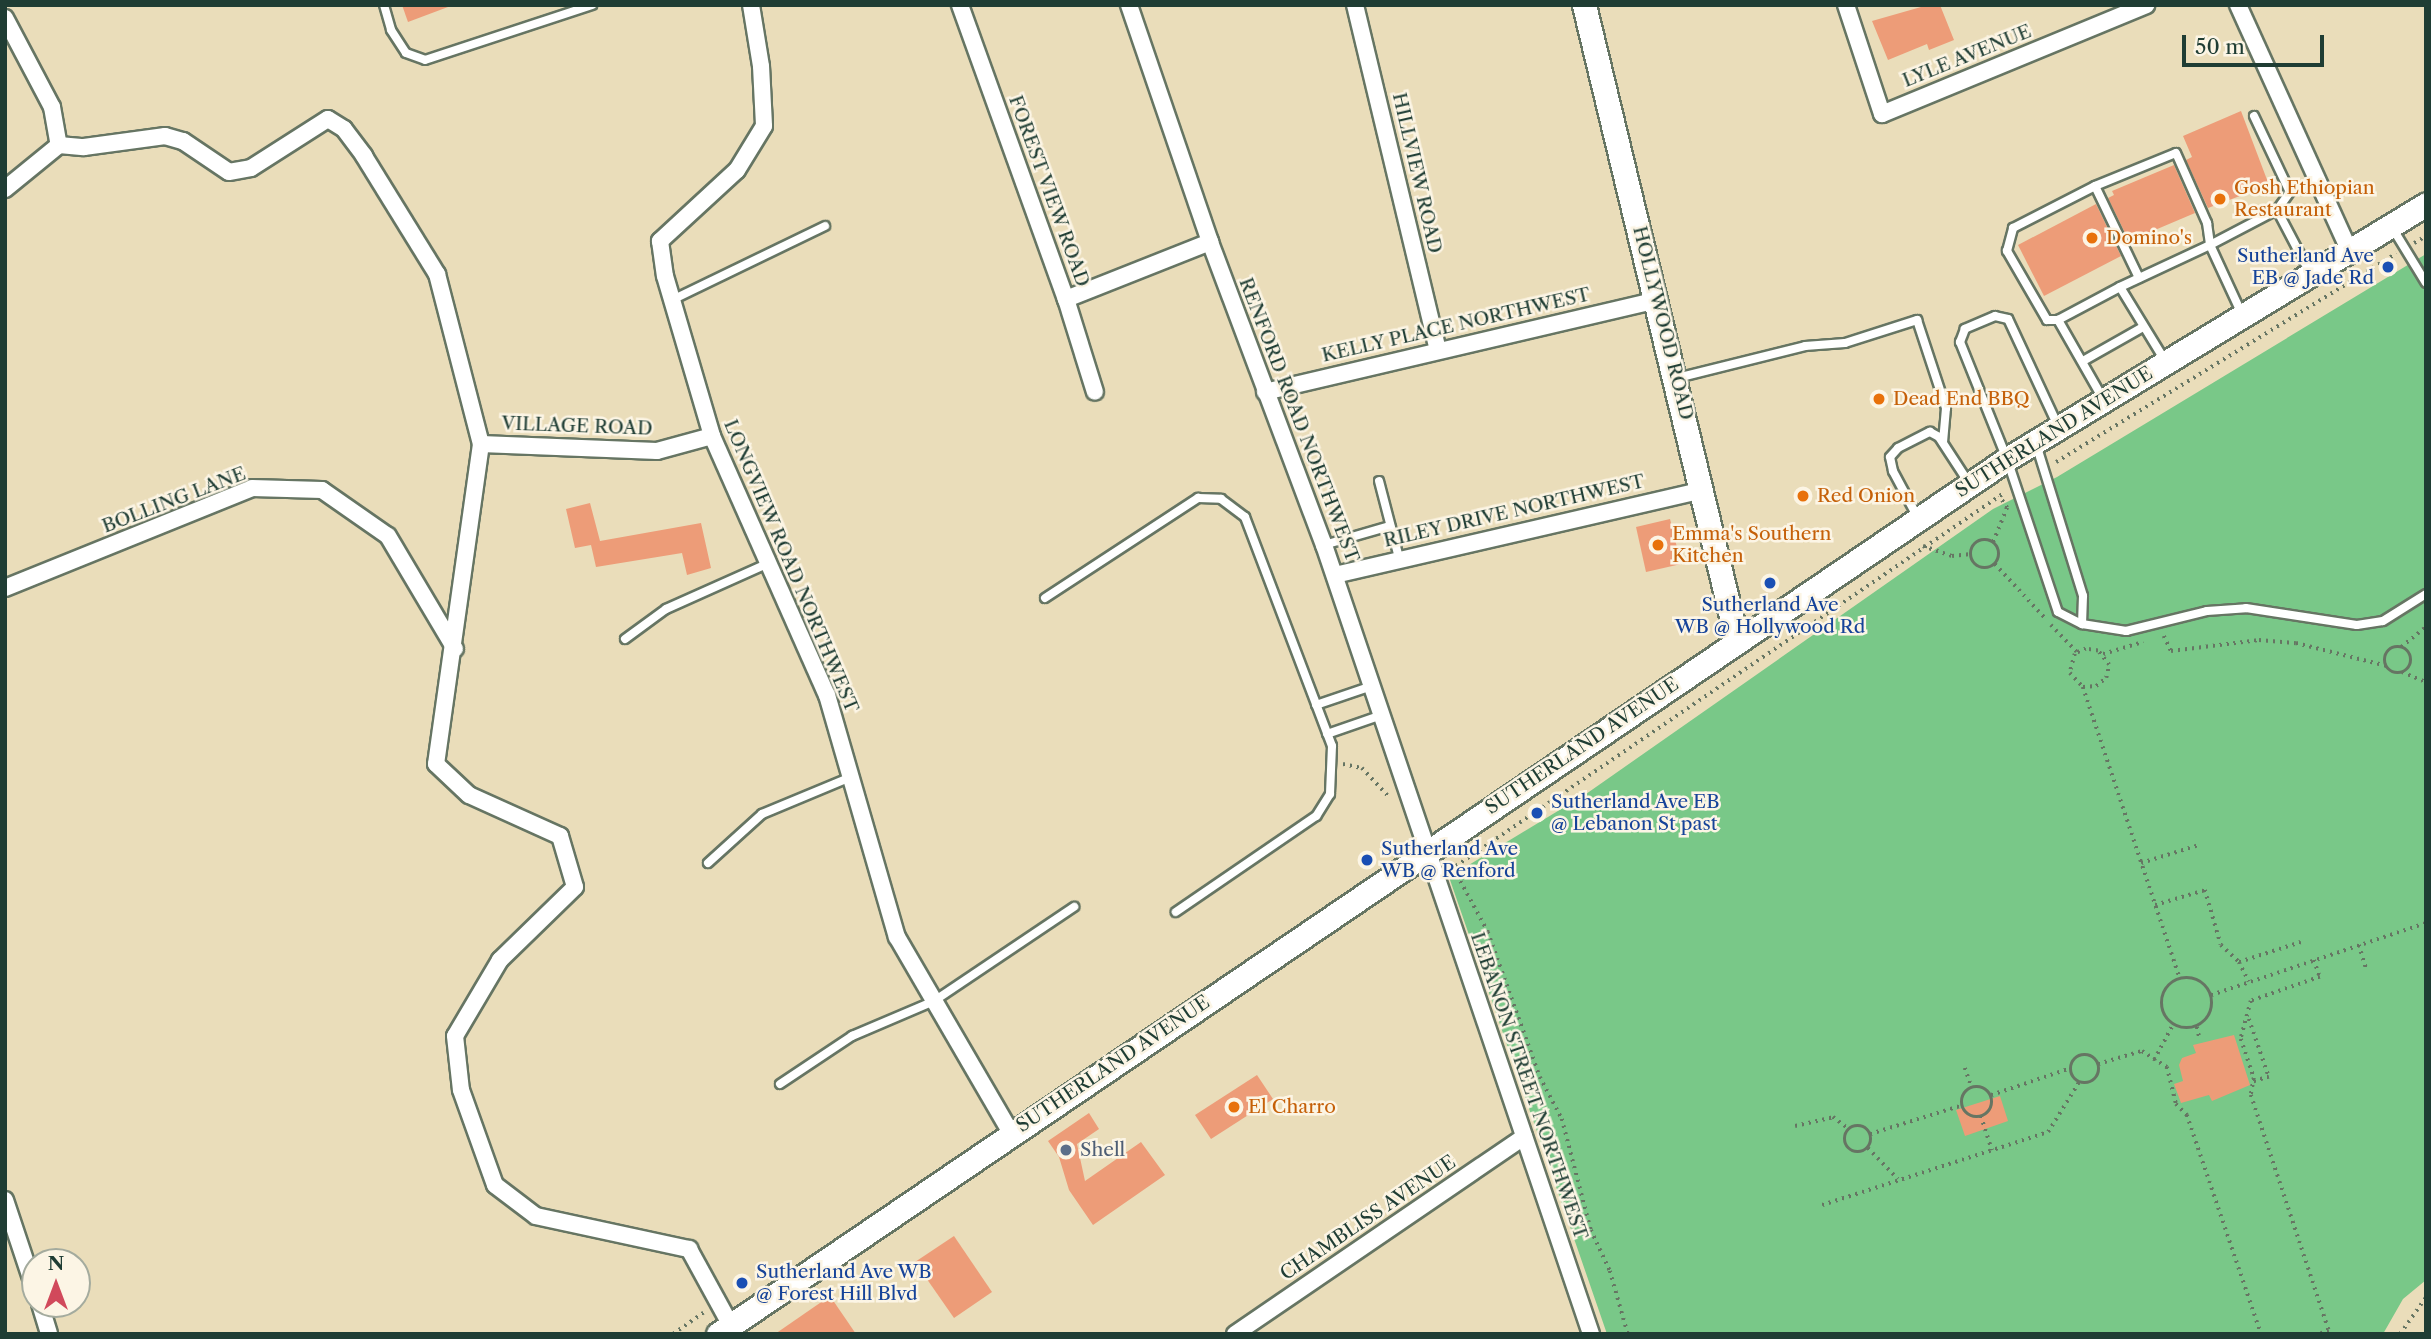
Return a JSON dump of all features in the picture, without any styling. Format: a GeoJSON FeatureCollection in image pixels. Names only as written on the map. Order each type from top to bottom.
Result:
{"type":"FeatureCollection","features":[{"type":"Feature","properties":{"kind":"street","name":"LONGVIEW ROAD NORTHWEST"},"geometry":{"type":"LineString","coordinates":[[751,5],[761,66],[764,126],[737,170],[660,241],[665,276],[712,436],[827,695],[897,937],[1011,1133]]}},
{"type":"Feature","properties":{"kind":"street","name":"FOREST VIEW ROAD"},"geometry":{"type":"LineString","coordinates":[[960,5],[1066,299],[1095,392]]}},
{"type":"Feature","properties":{"kind":"street","name":"RENFORD ROAD NORTHWEST"},"geometry":{"type":"LineString","coordinates":[[1129,5],[1210,242],[1335,575],[1431,862]]}},
{"type":"Feature","properties":{"kind":"street","name":"HILLVIEW ROAD"},"geometry":{"type":"LineString","coordinates":[[1355,5],[1437,350]]}},
{"type":"Feature","properties":{"kind":"street","name":"HOLLYWOOD ROAD"},"geometry":{"type":"LineString","coordinates":[[1584,5],[1704,490],[1737,641]]}},
{"type":"Feature","properties":{"kind":"street","name":"LYLE AVENUE"},"geometry":{"type":"LineString","coordinates":[[1846,5],[1882,114],[2146,5]]}},
{"type":"Feature","properties":{"kind":"street"},"geometry":{"type":"LineString","coordinates":[[2238,5],[2349,250]]}},
{"type":"Feature","properties":{"kind":"street"},"geometry":{"type":"LineString","coordinates":[[5,18],[52,107],[59,145]]}},
{"type":"Feature","properties":{"kind":"street"},"geometry":{"type":"LineString","coordinates":[[5,189],[59,145],[83,148],[165,136],[183,141],[229,172],[251,168],[328,120],[344,129],[364,156],[437,274],[481,444],[455,649],[436,764],[469,795],[559,836],[575,887],[500,960],[455,1036],[461,1090],[495,1185],[536,1216],[689,1250],[728,1331]]}},
{"type":"Feature","properties":{"kind":"street","name":"SUTHERLAND AVENUE"},"geometry":{"type":"LineString","coordinates":[[728,1331],[1011,1133],[1431,862],[1737,641],[2007,459],[2426,204]]}},
{"type":"Feature","properties":{"kind":"street"},"geometry":{"type":"LineString","coordinates":[[1066,299],[1210,242]]}},
{"type":"Feature","properties":{"kind":"street","name":"KELLY PLACE NORTHWEST"},"geometry":{"type":"LineString","coordinates":[[1265,392],[1658,300]]}},
{"type":"Feature","properties":{"kind":"street","name":"VILLAGE ROAD"},"geometry":{"type":"LineString","coordinates":[[481,444],[657,451],[712,436]]}},
{"type":"Feature","properties":{"kind":"street","name":"BOLLING LANE"},"geometry":{"type":"LineString","coordinates":[[5,588],[252,488],[322,490],[388,536],[455,649]]}},
{"type":"Feature","properties":{"kind":"street","name":"RILEY DRIVE NORTHWEST"},"geometry":{"type":"LineString","coordinates":[[1335,575],[1399,558],[1704,490]]}},
{"type":"Feature","properties":{"kind":"street","name":"LEBANON STREET NORTHWEST"},"geometry":{"type":"LineString","coordinates":[[1431,862],[1591,1334]]}},
{"type":"Feature","properties":{"kind":"street","name":"CHAMBLISS AVENUE"},"geometry":{"type":"LineString","coordinates":[[1235,1334],[1524,1137]]}},
{"type":"Feature","properties":{"kind":"street"},"geometry":{"type":"LineString","coordinates":[[5,1200],[21,1248]]}},
{"type":"Feature","properties":{"kind":"lane"},"geometry":{"type":"LineString","coordinates":[[383,5],[391,30],[406,53],[425,60],[592,5]]}},
{"type":"Feature","properties":{"kind":"lane"},"geometry":{"type":"LineString","coordinates":[[2242,315],[2210,245],[2207,223],[2176,153],[2095,186],[2013,228],[2007,251],[2047,320],[2058,320],[2120,287],[2210,245],[2277,210],[2290,192],[2254,116]]}},
{"type":"Feature","properties":{"kind":"lane"},"geometry":{"type":"LineString","coordinates":[[2095,186],[2139,278]]}},
{"type":"Feature","properties":{"kind":"lane"},"geometry":{"type":"LineString","coordinates":[[2277,210],[2311,273]]}},
{"type":"Feature","properties":{"kind":"lane"},"geometry":{"type":"LineString","coordinates":[[2390,225],[2426,283]]}},
{"type":"Feature","properties":{"kind":"lane"},"geometry":{"type":"LineString","coordinates":[[672,300],[825,226]]}},
{"type":"Feature","properties":{"kind":"lane"},"geometry":{"type":"LineString","coordinates":[[2120,287],[2165,362]]}},
{"type":"Feature","properties":{"kind":"lane"},"geometry":{"type":"LineString","coordinates":[[2059,426],[2008,319],[1994,316],[1965,329],[1960,342],[2007,459],[2058,612],[2082,624],[2126,631],[2207,611],[2246,608],[2357,625],[2383,621],[2426,593]]}},
{"type":"Feature","properties":{"kind":"lane"},"geometry":{"type":"LineString","coordinates":[[1677,378],[1805,346],[1845,343],[1917,320],[1947,408],[1943,442]]}},
{"type":"Feature","properties":{"kind":"lane"},"geometry":{"type":"LineString","coordinates":[[2058,320],[2083,360],[2103,400]]}},
{"type":"Feature","properties":{"kind":"lane"},"geometry":{"type":"LineString","coordinates":[[2083,360],[2144,327]]}},
{"type":"Feature","properties":{"kind":"lane"},"geometry":{"type":"LineString","coordinates":[[1918,519],[1890,457],[1930,432],[1943,442],[1970,484]]}},
{"type":"Feature","properties":{"kind":"lane"},"geometry":{"type":"LineString","coordinates":[[2035,441],[2083,596],[2082,624]]}},
{"type":"Feature","properties":{"kind":"lane"},"geometry":{"type":"LineString","coordinates":[[1379,481],[1399,558]]}},
{"type":"Feature","properties":{"kind":"lane"},"geometry":{"type":"LineString","coordinates":[[1045,598],[1175,509],[1198,498],[1221,499],[1245,517],[1327,734],[1333,763],[1330,794],[1316,816],[1176,912]]}},
{"type":"Feature","properties":{"kind":"lane"},"geometry":{"type":"LineString","coordinates":[[1324,545],[1390,526]]}},
{"type":"Feature","properties":{"kind":"lane"},"geometry":{"type":"LineString","coordinates":[[625,639],[666,609],[769,563]]}},
{"type":"Feature","properties":{"kind":"lane"},"geometry":{"type":"LineString","coordinates":[[1316,705],[1372,686]]}},
{"type":"Feature","properties":{"kind":"lane"},"geometry":{"type":"LineString","coordinates":[[1327,734],[1382,715]]}},
{"type":"Feature","properties":{"kind":"lane"},"geometry":{"type":"LineString","coordinates":[[708,863],[762,814],[851,776]]}},
{"type":"Feature","properties":{"kind":"lane"},"geometry":{"type":"LineString","coordinates":[[780,1084],[852,1036],[934,1001],[1074,907]]}},
{"type":"Feature","properties":{"kind":"path"},"geometry":{"type":"LineString","coordinates":[[2044,469],[2426,236]]}},
{"type":"Feature","properties":{"kind":"path"},"geometry":{"type":"LineString","coordinates":[[1454,869],[1564,789],[2016,486]]}},
{"type":"Feature","properties":{"kind":"path"},"geometry":{"type":"LineString","coordinates":[[1993,542],[2007,508],[1999,496]]}},
{"type":"Feature","properties":{"kind":"path"},"geometry":{"type":"LineString","coordinates":[[1923,546],[1952,556],[1971,554],[1980,541],[1993,542]]}},
{"type":"Feature","properties":{"kind":"path"},"geometry":{"type":"LineString","coordinates":[[1993,542],[1999,553],[1995,564]]}},
{"type":"Feature","properties":{"kind":"path"},"geometry":{"type":"LineString","coordinates":[[1971,554],[1979,567],[1995,564]]}},
{"type":"Feature","properties":{"kind":"path"},"geometry":{"type":"LineString","coordinates":[[1995,564],[2077,652]]}},
{"type":"Feature","properties":{"kind":"path"},"geometry":{"type":"LineString","coordinates":[[2387,666],[2389,651],[2401,647],[2426,627]]}},
{"type":"Feature","properties":{"kind":"path"},"geometry":{"type":"LineString","coordinates":[[2103,654],[2167,635],[2171,651],[2259,640],[2295,643],[2387,666],[2426,682]]}},
{"type":"Feature","properties":{"kind":"path"},"geometry":{"type":"LineString","coordinates":[[2401,647],[2411,660],[2401,672]]}},
{"type":"Feature","properties":{"kind":"path"},"geometry":{"type":"LineString","coordinates":[[2077,652],[2092,649],[2103,654],[2109,665],[2106,678],[2096,686],[2083,687]]}},
{"type":"Feature","properties":{"kind":"path"},"geometry":{"type":"LineString","coordinates":[[2077,652],[2070,673],[2083,687],[2179,979]]}},
{"type":"Feature","properties":{"kind":"path"},"geometry":{"type":"LineString","coordinates":[[1333,763],[1362,768],[1394,803]]}},
{"type":"Feature","properties":{"kind":"path"},"geometry":{"type":"LineString","coordinates":[[2141,863],[2199,845]]}},
{"type":"Feature","properties":{"kind":"path"},"geometry":{"type":"LineString","coordinates":[[1431,862],[1454,869],[1488,932],[1540,1077],[1562,1119],[1591,1230],[1610,1271],[1628,1334]]}},
{"type":"Feature","properties":{"kind":"path"},"geometry":{"type":"LineString","coordinates":[[2155,905],[2205,890],[2221,945],[2239,962],[2249,982]]}},
{"type":"Feature","properties":{"kind":"path"},"geometry":{"type":"LineString","coordinates":[[2211,995],[2426,923]]}},
{"type":"Feature","properties":{"kind":"path"},"geometry":{"type":"LineString","coordinates":[[2239,962],[2301,942]]}},
{"type":"Feature","properties":{"kind":"path"},"geometry":{"type":"LineString","coordinates":[[2359,945],[2367,971]]}},
{"type":"Feature","properties":{"kind":"path"},"geometry":{"type":"LineString","coordinates":[[2314,960],[2320,977],[2251,1001],[2249,1019],[2241,1039],[2253,1082],[2251,1095],[2329,1331],[2320,1334]]}},
{"type":"Feature","properties":{"kind":"path"},"geometry":{"type":"LineString","coordinates":[[2179,979],[2197,980],[2211,995],[2209,1017],[2197,1027],[2173,1025],[2163,1013],[2162,997],[2179,979]]}},
{"type":"Feature","properties":{"kind":"path"},"geometry":{"type":"LineString","coordinates":[[2249,1019],[2269,1077],[2253,1082]]}},
{"type":"Feature","properties":{"kind":"path"},"geometry":{"type":"LineString","coordinates":[[2154,1060],[2173,1025]]}},
{"type":"Feature","properties":{"kind":"path"},"geometry":{"type":"LineString","coordinates":[[2197,1027],[2200,1040]]}},
{"type":"Feature","properties":{"kind":"path"},"geometry":{"type":"LineString","coordinates":[[1991,1095],[2071,1069],[2084,1055],[2098,1064],[2142,1051],[2167,1067],[2176,1104],[2188,1115],[2261,1334]]}},
{"type":"Feature","properties":{"kind":"path"},"geometry":{"type":"LineString","coordinates":[[1822,1205],[1992,1150],[2055,1126],[2079,1082],[2096,1077],[2098,1064]]}},
{"type":"Feature","properties":{"kind":"path"},"geometry":{"type":"LineString","coordinates":[[1965,1068],[1972,1088]]}},
{"type":"Feature","properties":{"kind":"path"},"geometry":{"type":"LineString","coordinates":[[2071,1069],[2079,1082]]}},
{"type":"Feature","properties":{"kind":"path"},"geometry":{"type":"LineString","coordinates":[[1972,1088],[1984,1088],[1991,1095],[1990,1110],[1981,1116],[1969,1114],[1963,1105],[1965,1093],[1972,1088]]}},
{"type":"Feature","properties":{"kind":"path"},"geometry":{"type":"LineString","coordinates":[[1870,1135],[1963,1105]]}},
{"type":"Feature","properties":{"kind":"path"},"geometry":{"type":"LineString","coordinates":[[1981,1116],[1992,1150]]}},
{"type":"Feature","properties":{"kind":"path"},"geometry":{"type":"LineString","coordinates":[[1796,1126],[1833,1117],[1849,1129]]}},
{"type":"Feature","properties":{"kind":"path"},"geometry":{"type":"LineString","coordinates":[[1868,1148],[1855,1152],[1848,1147],[1844,1139],[1849,1129],[1859,1126],[1870,1135]]}},
{"type":"Feature","properties":{"kind":"path"},"geometry":{"type":"LineString","coordinates":[[1868,1148],[1870,1135]]}},
{"type":"Feature","properties":{"kind":"path"},"geometry":{"type":"LineString","coordinates":[[1868,1148],[1898,1180]]}},
{"type":"Feature","properties":{"kind":"path"},"geometry":{"type":"LineString","coordinates":[[2400,1334],[2426,1297]]}},
{"type":"Feature","properties":{"kind":"path"},"geometry":{"type":"LineString","coordinates":[[673,1334],[703,1313]]}},
{"type":"Feature","properties":{"kind":"green space"},"geometry":{"type":"Polygon","coordinates":[[[2426,254],[2426,1280],[2403,1299],[2383,1334],[1607,1334],[1449,877],[1586,794],[1993,509],[2057,477],[2426,254]]]}},
{"type":"Feature","properties":{"kind":"building"},"geometry":{"type":"Polygon","coordinates":[[[402,5],[448,5],[448,7],[408,22],[402,5]]]}},
{"type":"Feature","properties":{"kind":"building"},"geometry":{"type":"Polygon","coordinates":[[[1928,5],[1940,5],[1954,40],[1929,50],[1927,44],[1888,60],[1872,21],[1928,5]]]}},
{"type":"Feature","properties":{"kind":"building"},"geometry":{"type":"Polygon","coordinates":[[[2241,111],[2269,185],[2208,208],[2186,160],[2192,157],[2183,136],[2241,111]]]}},
{"type":"Feature","properties":{"kind":"building"},"geometry":{"type":"Polygon","coordinates":[[[2174,165],[2195,213],[2129,241],[2108,198],[2114,195],[2112,191],[2174,165]]]}},
{"type":"Feature","properties":{"kind":"building"},"geometry":{"type":"Polygon","coordinates":[[[2096,204],[2121,256],[2044,296],[2018,245],[2096,204]]]}},
{"type":"Feature","properties":{"kind":"building"},"geometry":{"type":"Polygon","coordinates":[[[590,503],[600,541],[701,523],[711,568],[687,575],[682,553],[596,567],[591,545],[575,548],[566,509],[590,503]]]}},
{"type":"Feature","properties":{"kind":"building","name":"Emma's Southern Kitchen"},"geometry":{"type":"Polygon","coordinates":[[[1670,519],[1681,564],[1646,572],[1636,527],[1670,519]]]}},
{"type":"Feature","properties":{"kind":"building"},"geometry":{"type":"Polygon","coordinates":[[[2234,1035],[2250,1085],[2212,1101],[2209,1095],[2181,1103],[2174,1084],[2183,1081],[2179,1065],[2182,1058],[2196,1053],[2193,1045],[2234,1035]]]}},
{"type":"Feature","properties":{"kind":"building","name":"El Charro"},"geometry":{"type":"Polygon","coordinates":[[[1257,1075],[1273,1099],[1211,1139],[1195,1115],[1257,1075]]]}},
{"type":"Feature","properties":{"kind":"building"},"geometry":{"type":"Polygon","coordinates":[[[2000,1096],[2008,1121],[1965,1136],[1956,1110],[2000,1096]]]}},
{"type":"Feature","properties":{"kind":"building"},"geometry":{"type":"Polygon","coordinates":[[[1089,1113],[1099,1129],[1077,1144],[1085,1181],[1141,1142],[1165,1175],[1093,1225],[1069,1190],[1059,1157],[1048,1141],[1089,1113]]]}},
{"type":"Feature","properties":{"kind":"building"},"geometry":{"type":"Polygon","coordinates":[[[954,1236],[992,1292],[954,1318],[915,1262],[954,1236]]]}},
{"type":"Feature","properties":{"kind":"building"},"geometry":{"type":"Polygon","coordinates":[[[830,1296],[856,1334],[775,1334],[830,1296]]]}},
{"type":"Feature","properties":{"kind":"place","name":"Gosh Ethiopian Restaurant"},"geometry":{"type":"Point","coordinates":[2220,199]}},
{"type":"Feature","properties":{"kind":"place","name":"Domino's"},"geometry":{"type":"Point","coordinates":[2092,238]}},
{"type":"Feature","properties":{"kind":"place","name":"Sutherland Ave EB @ Jade Rd"},"geometry":{"type":"Point","coordinates":[2388,267]}},
{"type":"Feature","properties":{"kind":"place","name":"Dead End BBQ"},"geometry":{"type":"Point","coordinates":[1879,399]}},
{"type":"Feature","properties":{"kind":"place","name":"Red Onion"},"geometry":{"type":"Point","coordinates":[1803,496]}},
{"type":"Feature","properties":{"kind":"place","name":"Emma's Southern Kitchen"},"geometry":{"type":"Point","coordinates":[1658,545]}},
{"type":"Feature","properties":{"kind":"place","name":"Sutherland Ave WB @ Hollywood Rd"},"geometry":{"type":"Point","coordinates":[1770,583]}},
{"type":"Feature","properties":{"kind":"place","name":"Sutherland Ave EB @ Lebanon St past"},"geometry":{"type":"Point","coordinates":[1537,813]}},
{"type":"Feature","properties":{"kind":"place","name":"Sutherland Ave WB @ Renford"},"geometry":{"type":"Point","coordinates":[1367,860]}},
{"type":"Feature","properties":{"kind":"place","name":"El Charro"},"geometry":{"type":"Point","coordinates":[1234,1107]}},
{"type":"Feature","properties":{"kind":"place","name":"Shell"},"geometry":{"type":"Point","coordinates":[1066,1150]}},
{"type":"Feature","properties":{"kind":"place","name":"Sutherland Ave WB @ Forest Hill Blvd"},"geometry":{"type":"Point","coordinates":[742,1283]}}]}
